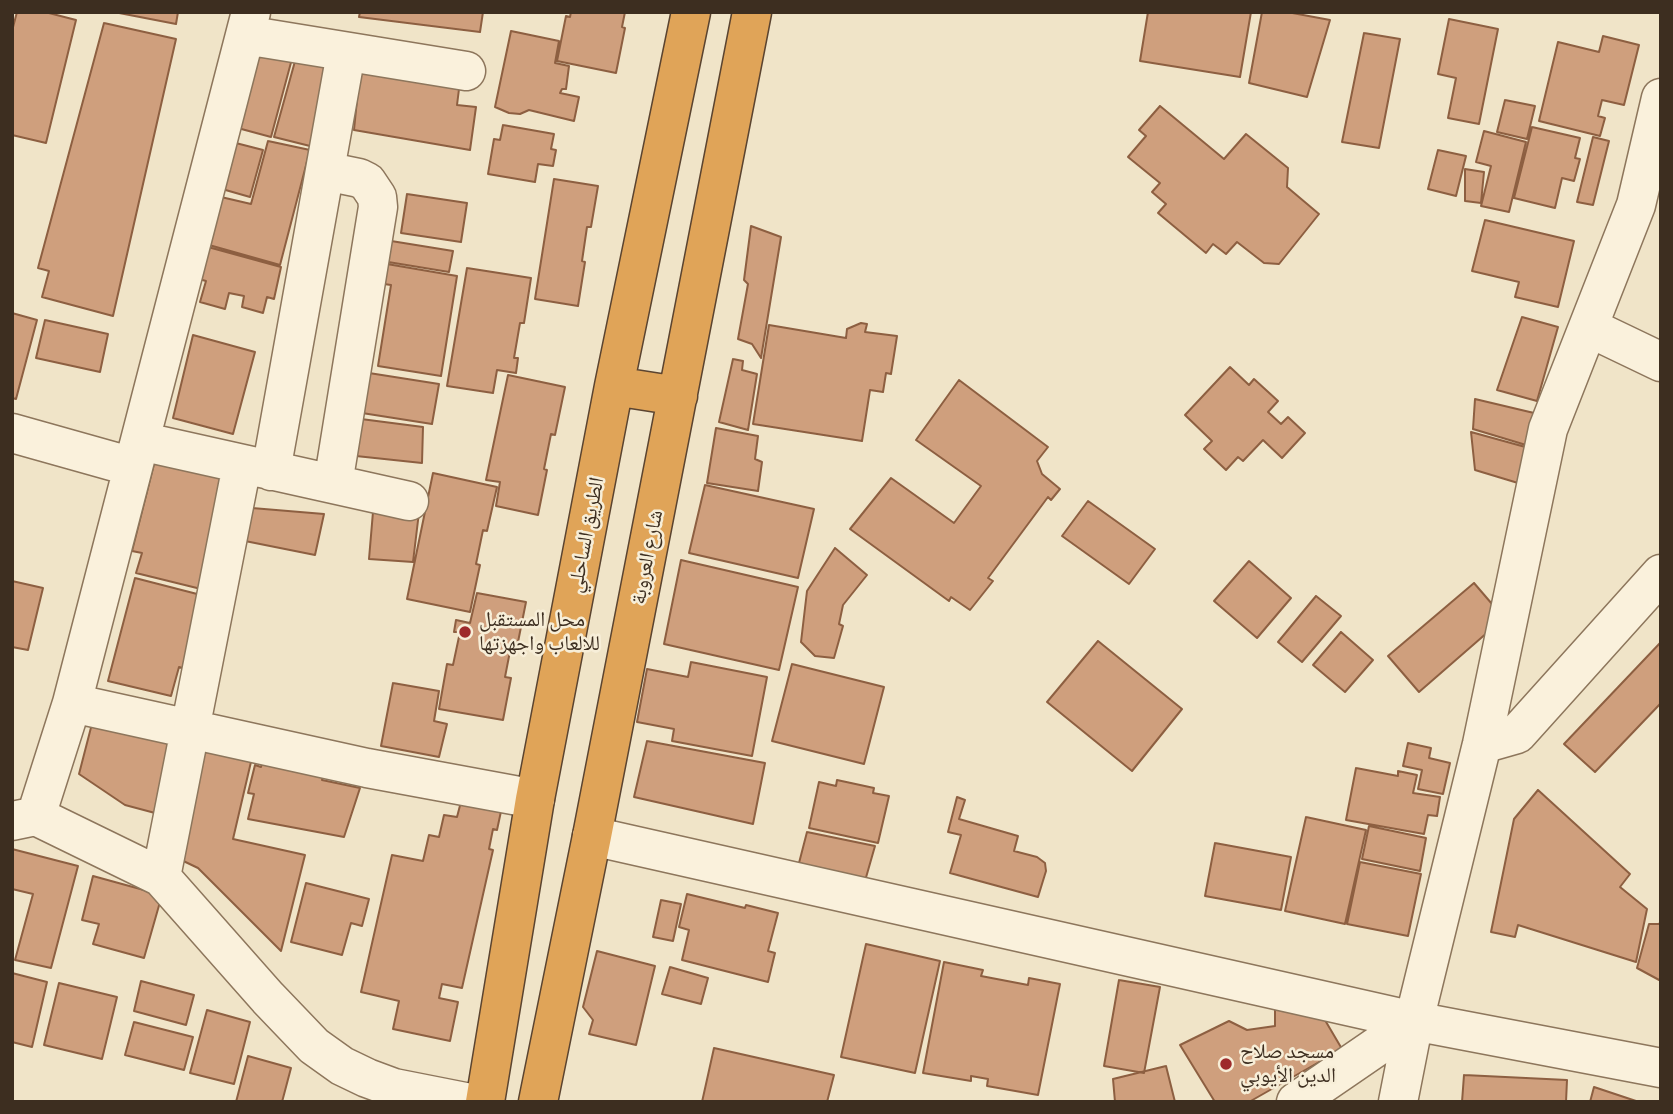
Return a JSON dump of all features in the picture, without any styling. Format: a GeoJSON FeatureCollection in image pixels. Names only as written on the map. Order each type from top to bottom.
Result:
{"type":"FeatureCollection","features":[{"type":"Feature","properties":{"kind":"highway","name":"الطريق الساحلي"},"geometry":{"type":"LineString","coordinates":[[485,1102],[536,799],[614,386],[691,12]]}},
{"type":"Feature","properties":{"kind":"highway","name":"شارع العروبة"},"geometry":{"type":"LineString","coordinates":[[538,1102],[752,12]]}},
{"type":"Feature","properties":{"kind":"highway"},"geometry":{"type":"LineString","coordinates":[[614,386],[678,396]]}},
{"type":"Feature","properties":{"kind":"street"},"geometry":{"type":"LineString","coordinates":[[465,1102],[394,1087],[366,1078],[342,1066],[314,1046],[268,998],[161,877],[24,819],[72,704],[248,24],[346,53],[466,71]]}},
{"type":"Feature","properties":{"kind":"street"},"geometry":{"type":"LineString","coordinates":[[161,877],[189,730],[257,468],[325,171],[346,53]]}},
{"type":"Feature","properties":{"kind":"street"},"geometry":{"type":"LineString","coordinates":[[1398,1102],[1414,1021],[1482,744],[1548,429],[1588,327],[1649,206],[1661,98]]}},
{"type":"Feature","properties":{"kind":"street"},"geometry":{"type":"LineString","coordinates":[[325,171],[368,182],[377,197],[378,207],[334,484]]}},
{"type":"Feature","properties":{"kind":"street"},"geometry":{"type":"LineString","coordinates":[[1588,327],[1661,362]]}},
{"type":"Feature","properties":{"kind":"street"},"geometry":{"type":"LineString","coordinates":[[12,433],[137,454],[257,468],[409,501]]}},
{"type":"Feature","properties":{"kind":"street"},"geometry":{"type":"LineString","coordinates":[[1482,744],[1517,734],[1661,575]]}},
{"type":"Feature","properties":{"kind":"street"},"geometry":{"type":"LineString","coordinates":[[72,704],[367,768],[536,799]]}},
{"type":"Feature","properties":{"kind":"street"},"geometry":{"type":"LineString","coordinates":[[592,836],[1414,1021],[1661,1068]]}},
{"type":"Feature","properties":{"kind":"street"},"geometry":{"type":"LineString","coordinates":[[1296,1102],[1414,1021]]}},
{"type":"Feature","properties":{"kind":"building"},"geometry":{"type":"Polygon","coordinates":[[[17,12],[45,12],[76,20],[46,143],[12,135],[12,31],[17,12]]]}},
{"type":"Feature","properties":{"kind":"building"},"geometry":{"type":"Polygon","coordinates":[[[114,12],[178,12],[176,24],[114,12]]]}},
{"type":"Feature","properties":{"kind":"building"},"geometry":{"type":"Polygon","coordinates":[[[360,12],[483,12],[480,32],[359,17],[360,12]]]}},
{"type":"Feature","properties":{"kind":"building"},"geometry":{"type":"Polygon","coordinates":[[[571,12],[625,12],[622,27],[625,28],[616,73],[557,61],[566,16],[570,17],[571,12]]]}},
{"type":"Feature","properties":{"kind":"building"},"geometry":{"type":"Polygon","coordinates":[[[1148,12],[1251,12],[1240,77],[1140,61],[1148,12]]]}},
{"type":"Feature","properties":{"kind":"building"},"geometry":{"type":"Polygon","coordinates":[[[1262,12],[1287,12],[1330,20],[1307,97],[1249,83],[1262,12]]]}},
{"type":"Feature","properties":{"kind":"building"},"geometry":{"type":"Polygon","coordinates":[[[1449,19],[1498,29],[1479,124],[1448,118],[1456,78],[1438,74],[1449,19]]]}},
{"type":"Feature","properties":{"kind":"building"},"geometry":{"type":"Polygon","coordinates":[[[104,23],[176,39],[113,316],[42,297],[49,271],[38,268],[104,23]]]}},
{"type":"Feature","properties":{"kind":"building"},"geometry":{"type":"Polygon","coordinates":[[[511,31],[559,41],[555,63],[569,66],[566,89],[562,89],[560,93],[579,97],[574,121],[529,110],[520,114],[509,113],[495,107],[511,31]]]}},
{"type":"Feature","properties":{"kind":"building"},"geometry":{"type":"Polygon","coordinates":[[[1364,33],[1400,39],[1379,148],[1342,142],[1364,33]]]}},
{"type":"Feature","properties":{"kind":"building"},"geometry":{"type":"Polygon","coordinates":[[[1603,36],[1639,45],[1624,105],[1602,100],[1598,116],[1605,118],[1600,136],[1539,121],[1558,42],[1599,52],[1603,36]]]}},
{"type":"Feature","properties":{"kind":"building"},"geometry":{"type":"Polygon","coordinates":[[[257,45],[293,55],[271,137],[234,127],[257,45]]]}},
{"type":"Feature","properties":{"kind":"building"},"geometry":{"type":"Polygon","coordinates":[[[297,54],[333,64],[310,146],[274,137],[297,54]]]}},
{"type":"Feature","properties":{"kind":"building"},"geometry":{"type":"Polygon","coordinates":[[[361,59],[461,73],[457,105],[476,107],[470,150],[354,130],[361,59]]]}},
{"type":"Feature","properties":{"kind":"building"},"geometry":{"type":"Polygon","coordinates":[[[1505,100],[1535,106],[1527,139],[1497,132],[1505,100]]]}},
{"type":"Feature","properties":{"kind":"building"},"geometry":{"type":"Polygon","coordinates":[[[1160,106],[1224,159],[1246,134],[1288,168],[1287,187],[1319,214],[1279,264],[1264,263],[1237,242],[1226,254],[1213,244],[1206,253],[1158,213],[1166,204],[1152,192],[1160,183],[1128,157],[1146,136],[1139,130],[1160,106]]]}},
{"type":"Feature","properties":{"kind":"building"},"geometry":{"type":"Polygon","coordinates":[[[503,125],[554,134],[551,149],[556,150],[553,166],[538,164],[535,182],[488,174],[494,139],[500,140],[503,125]]]}},
{"type":"Feature","properties":{"kind":"building"},"geometry":{"type":"Polygon","coordinates":[[[1532,127],[1580,138],[1575,158],[1580,159],[1574,181],[1562,178],[1555,208],[1514,198],[1532,127]]]}},
{"type":"Feature","properties":{"kind":"building"},"geometry":{"type":"Polygon","coordinates":[[[1484,131],[1526,142],[1509,212],[1481,206],[1491,166],[1476,162],[1484,131]]]}},
{"type":"Feature","properties":{"kind":"building"},"geometry":{"type":"Polygon","coordinates":[[[1593,137],[1609,141],[1593,205],[1577,202],[1593,137]]]}},
{"type":"Feature","properties":{"kind":"building"},"geometry":{"type":"Polygon","coordinates":[[[228,141],[263,150],[250,197],[215,187],[228,141]]]}},
{"type":"Feature","properties":{"kind":"building"},"geometry":{"type":"Polygon","coordinates":[[[268,141],[310,150],[280,265],[209,245],[221,197],[251,204],[268,141]]]}},
{"type":"Feature","properties":{"kind":"building"},"geometry":{"type":"Polygon","coordinates":[[[1438,150],[1466,156],[1456,196],[1428,189],[1438,150]]]}},
{"type":"Feature","properties":{"kind":"building"},"geometry":{"type":"Polygon","coordinates":[[[1465,169],[1484,172],[1481,203],[1465,201],[1465,169]]]}},
{"type":"Feature","properties":{"kind":"building"},"geometry":{"type":"Polygon","coordinates":[[[554,179],[598,186],[591,227],[587,227],[578,306],[535,299],[554,179]]]}},
{"type":"Feature","properties":{"kind":"building"},"geometry":{"type":"Polygon","coordinates":[[[407,194],[467,203],[461,242],[401,233],[407,194]]]}},
{"type":"Feature","properties":{"kind":"building"},"geometry":{"type":"Polygon","coordinates":[[[1485,220],[1574,241],[1558,307],[1515,297],[1519,282],[1472,271],[1485,220]]]}},
{"type":"Feature","properties":{"kind":"building"},"geometry":{"type":"Polygon","coordinates":[[[751,226],[781,237],[761,358],[752,344],[738,339],[748,284],[744,280],[751,226]]]}},
{"type":"Feature","properties":{"kind":"building"},"geometry":{"type":"Polygon","coordinates":[[[385,240],[453,251],[449,272],[382,261],[385,240]]]}},
{"type":"Feature","properties":{"kind":"building"},"geometry":{"type":"Polygon","coordinates":[[[208,247],[281,267],[274,299],[267,297],[263,313],[242,307],[244,296],[229,293],[225,309],[200,302],[206,281],[199,279],[208,247]]]}},
{"type":"Feature","properties":{"kind":"building"},"geometry":{"type":"Polygon","coordinates":[[[387,264],[457,276],[441,376],[378,366],[391,285],[384,284],[387,264]]]}},
{"type":"Feature","properties":{"kind":"building"},"geometry":{"type":"Polygon","coordinates":[[[467,268],[531,278],[524,323],[520,323],[514,358],[518,358],[516,373],[497,370],[493,393],[447,386],[467,268]]]}},
{"type":"Feature","properties":{"kind":"building"},"geometry":{"type":"Polygon","coordinates":[[[12,313],[37,320],[16,399],[12,398],[12,313]]]}},
{"type":"Feature","properties":{"kind":"building"},"geometry":{"type":"Polygon","coordinates":[[[1522,317],[1558,327],[1537,401],[1497,390],[1522,317]]]}},
{"type":"Feature","properties":{"kind":"building"},"geometry":{"type":"Polygon","coordinates":[[[45,320],[108,334],[100,372],[36,358],[45,320]]]}},
{"type":"Feature","properties":{"kind":"building"},"geometry":{"type":"Polygon","coordinates":[[[861,323],[867,324],[865,332],[897,336],[891,374],[886,373],[883,392],[870,390],[862,441],[753,424],[769,325],[846,338],[847,329],[861,323]]]}},
{"type":"Feature","properties":{"kind":"building"},"geometry":{"type":"Polygon","coordinates":[[[193,335],[255,352],[233,434],[173,418],[193,335]]]}},
{"type":"Feature","properties":{"kind":"building"},"geometry":{"type":"Polygon","coordinates":[[[733,359],[743,361],[742,370],[757,374],[748,430],[719,422],[733,359]]]}},
{"type":"Feature","properties":{"kind":"building"},"geometry":{"type":"Polygon","coordinates":[[[1230,367],[1249,385],[1254,379],[1278,401],[1268,412],[1281,424],[1288,417],[1305,433],[1282,458],[1263,440],[1243,461],[1238,457],[1226,470],[1204,449],[1212,441],[1185,415],[1230,367]]]}},
{"type":"Feature","properties":{"kind":"building"},"geometry":{"type":"Polygon","coordinates":[[[369,373],[439,384],[432,424],[362,413],[369,373]]]}},
{"type":"Feature","properties":{"kind":"building"},"geometry":{"type":"Polygon","coordinates":[[[508,375],[565,387],[555,435],[551,434],[538,515],[496,506],[500,482],[486,480],[508,375]]]}},
{"type":"Feature","properties":{"kind":"building"},"geometry":{"type":"Polygon","coordinates":[[[959,380],[1048,447],[1037,461],[1042,474],[1060,489],[1051,500],[1048,497],[988,578],[993,581],[970,610],[951,597],[949,601],[850,529],[891,478],[954,523],[981,486],[916,440],[959,380]]]}},
{"type":"Feature","properties":{"kind":"building"},"geometry":{"type":"Polygon","coordinates":[[[1475,399],[1534,413],[1526,445],[1473,429],[1475,399]]]}},
{"type":"Feature","properties":{"kind":"building"},"geometry":{"type":"Polygon","coordinates":[[[361,419],[423,427],[422,463],[356,456],[361,419]]]}},
{"type":"Feature","properties":{"kind":"building"},"geometry":{"type":"Polygon","coordinates":[[[716,428],[758,436],[755,459],[762,462],[758,491],[707,483],[716,428]]]}},
{"type":"Feature","properties":{"kind":"building"},"geometry":{"type":"Polygon","coordinates":[[[1471,432],[1529,448],[1518,483],[1475,470],[1471,432]]]}},
{"type":"Feature","properties":{"kind":"building"},"geometry":{"type":"Polygon","coordinates":[[[156,456],[230,474],[201,589],[136,573],[142,553],[132,551],[156,456]]]}},
{"type":"Feature","properties":{"kind":"building"},"geometry":{"type":"Polygon","coordinates":[[[433,473],[497,487],[487,531],[483,530],[476,564],[480,565],[470,612],[407,599],[433,473]]]}},
{"type":"Feature","properties":{"kind":"building"},"geometry":{"type":"Polygon","coordinates":[[[705,485],[814,509],[798,578],[689,553],[705,485]]]}},
{"type":"Feature","properties":{"kind":"building"},"geometry":{"type":"Polygon","coordinates":[[[374,500],[420,504],[413,562],[369,559],[374,500]]]}},
{"type":"Feature","properties":{"kind":"building"},"geometry":{"type":"Polygon","coordinates":[[[1088,501],[1155,549],[1129,584],[1062,536],[1088,501]]]}},
{"type":"Feature","properties":{"kind":"building"},"geometry":{"type":"Polygon","coordinates":[[[252,508],[324,514],[315,555],[245,541],[252,508]]]}},
{"type":"Feature","properties":{"kind":"building"},"geometry":{"type":"Polygon","coordinates":[[[835,548],[867,575],[843,605],[839,624],[843,626],[834,658],[815,656],[801,642],[807,591],[835,548]]]}},
{"type":"Feature","properties":{"kind":"building"},"geometry":{"type":"Polygon","coordinates":[[[681,560],[798,587],[779,670],[664,644],[681,560]]]}},
{"type":"Feature","properties":{"kind":"building"},"geometry":{"type":"Polygon","coordinates":[[[1249,561],[1291,598],[1257,638],[1214,601],[1249,561]]]}},
{"type":"Feature","properties":{"kind":"building"},"geometry":{"type":"Polygon","coordinates":[[[135,578],[201,595],[186,669],[179,667],[171,696],[108,681],[135,578]]]}},
{"type":"Feature","properties":{"kind":"building"},"geometry":{"type":"Polygon","coordinates":[[[12,581],[43,588],[28,650],[12,647],[12,581]]]}},
{"type":"Feature","properties":{"kind":"building"},"geometry":{"type":"Polygon","coordinates":[[[1474,583],[1504,618],[1419,692],[1388,656],[1474,583]]]}},
{"type":"Feature","properties":{"kind":"building"},"geometry":{"type":"Polygon","coordinates":[[[477,593],[526,602],[518,642],[512,641],[505,677],[511,678],[503,720],[439,709],[447,664],[453,665],[460,632],[454,632],[456,620],[470,623],[477,593]]]}},
{"type":"Feature","properties":{"kind":"building"},"geometry":{"type":"Polygon","coordinates":[[[1316,596],[1341,616],[1302,662],[1278,642],[1316,596]]]}},
{"type":"Feature","properties":{"kind":"building"},"geometry":{"type":"Polygon","coordinates":[[[1341,632],[1373,660],[1345,692],[1313,665],[1341,632]]]}},
{"type":"Feature","properties":{"kind":"building"},"geometry":{"type":"Polygon","coordinates":[[[1098,641],[1182,709],[1132,771],[1047,702],[1098,641]]]}},
{"type":"Feature","properties":{"kind":"building"},"geometry":{"type":"Polygon","coordinates":[[[1661,642],[1661,703],[1595,772],[1564,744],[1661,642]]]}},
{"type":"Feature","properties":{"kind":"building"},"geometry":{"type":"Polygon","coordinates":[[[691,662],[767,677],[752,756],[672,741],[674,729],[637,722],[647,669],[688,677],[691,662]]]}},
{"type":"Feature","properties":{"kind":"building"},"geometry":{"type":"Polygon","coordinates":[[[792,664],[884,687],[864,764],[772,741],[792,664]]]}},
{"type":"Feature","properties":{"kind":"building"},"geometry":{"type":"Polygon","coordinates":[[[393,683],[439,691],[434,721],[447,724],[439,757],[381,746],[393,683]]]}},
{"type":"Feature","properties":{"kind":"building"},"geometry":{"type":"Polygon","coordinates":[[[95,712],[176,732],[155,813],[125,805],[79,774],[95,712]]]}},
{"type":"Feature","properties":{"kind":"building"},"geometry":{"type":"Polygon","coordinates":[[[207,736],[254,749],[233,839],[305,855],[281,951],[198,868],[175,857],[207,736]]]}},
{"type":"Feature","properties":{"kind":"building"},"geometry":{"type":"Polygon","coordinates":[[[647,741],[765,763],[753,824],[634,797],[647,741]]]}},
{"type":"Feature","properties":{"kind":"building"},"geometry":{"type":"Polygon","coordinates":[[[1408,743],[1431,748],[1429,758],[1450,763],[1443,794],[1418,789],[1422,770],[1403,766],[1408,743]]]}},
{"type":"Feature","properties":{"kind":"building"},"geometry":{"type":"Polygon","coordinates":[[[266,750],[326,765],[322,780],[360,788],[344,837],[248,819],[254,794],[248,793],[255,765],[261,767],[266,750]]]}},
{"type":"Feature","properties":{"kind":"building"},"geometry":{"type":"Polygon","coordinates":[[[1356,768],[1398,776],[1398,771],[1417,775],[1413,793],[1440,797],[1437,816],[1428,815],[1424,834],[1346,820],[1356,768]]]}},
{"type":"Feature","properties":{"kind":"building"},"geometry":{"type":"Polygon","coordinates":[[[837,780],[874,788],[873,793],[889,796],[878,843],[809,828],[819,782],[836,786],[837,780]]]}},
{"type":"Feature","properties":{"kind":"building"},"geometry":{"type":"Polygon","coordinates":[[[1538,790],[1630,874],[1620,887],[1647,909],[1636,962],[1518,925],[1515,937],[1491,932],[1514,819],[1538,790]]]}},
{"type":"Feature","properties":{"kind":"building"},"geometry":{"type":"Polygon","coordinates":[[[463,794],[503,802],[497,830],[493,829],[489,849],[493,850],[462,988],[442,984],[439,998],[458,1002],[450,1041],[393,1029],[399,1001],[361,992],[392,855],[423,861],[429,835],[439,837],[444,815],[457,817],[463,794]]]}},
{"type":"Feature","properties":{"kind":"building"},"geometry":{"type":"Polygon","coordinates":[[[957,797],[965,800],[959,819],[1018,836],[1014,851],[1037,857],[1045,863],[1046,871],[1038,897],[950,873],[961,835],[948,832],[957,797]]]}},
{"type":"Feature","properties":{"kind":"building"},"geometry":{"type":"Polygon","coordinates":[[[1306,817],[1366,830],[1345,924],[1285,911],[1306,817]]]}},
{"type":"Feature","properties":{"kind":"building"},"geometry":{"type":"Polygon","coordinates":[[[1369,826],[1426,838],[1420,871],[1362,859],[1369,826]]]}},
{"type":"Feature","properties":{"kind":"building"},"geometry":{"type":"Polygon","coordinates":[[[807,832],[875,846],[865,881],[799,863],[807,832]]]}},
{"type":"Feature","properties":{"kind":"building"},"geometry":{"type":"Polygon","coordinates":[[[1215,843],[1291,857],[1281,910],[1205,896],[1215,843]]]}},
{"type":"Feature","properties":{"kind":"building"},"geometry":{"type":"Polygon","coordinates":[[[12,849],[78,866],[51,968],[15,960],[33,894],[12,889],[12,849]]]}},
{"type":"Feature","properties":{"kind":"building"},"geometry":{"type":"Polygon","coordinates":[[[1360,862],[1421,874],[1408,936],[1347,924],[1360,862]]]}},
{"type":"Feature","properties":{"kind":"building"},"geometry":{"type":"Polygon","coordinates":[[[93,876],[162,895],[144,958],[93,944],[99,924],[82,920],[93,876]]]}},
{"type":"Feature","properties":{"kind":"building"},"geometry":{"type":"Polygon","coordinates":[[[306,883],[369,899],[362,926],[351,923],[342,955],[291,942],[306,883]]]}},
{"type":"Feature","properties":{"kind":"building"},"geometry":{"type":"Polygon","coordinates":[[[687,894],[778,913],[768,951],[775,953],[768,982],[682,960],[689,930],[679,927],[687,894]]]}},
{"type":"Feature","properties":{"kind":"building"},"geometry":{"type":"Polygon","coordinates":[[[661,900],[681,904],[673,941],[653,937],[661,900]]]}},
{"type":"Feature","properties":{"kind":"building"},"geometry":{"type":"Polygon","coordinates":[[[1661,921],[1661,981],[1637,968],[1649,924],[1659,924],[1661,921]]]}},
{"type":"Feature","properties":{"kind":"building"},"geometry":{"type":"Polygon","coordinates":[[[866,944],[940,961],[915,1073],[841,1057],[866,944]]]}},
{"type":"Feature","properties":{"kind":"building"},"geometry":{"type":"Polygon","coordinates":[[[597,951],[655,966],[636,1045],[589,1034],[593,1020],[583,1007],[597,951]]]}},
{"type":"Feature","properties":{"kind":"building"},"geometry":{"type":"Polygon","coordinates":[[[944,962],[983,970],[981,976],[1028,985],[1029,978],[1060,984],[1038,1095],[987,1086],[988,1079],[971,1076],[971,1081],[923,1073],[944,962]]]}},
{"type":"Feature","properties":{"kind":"building"},"geometry":{"type":"Polygon","coordinates":[[[670,967],[708,978],[701,1004],[662,994],[670,967]]]}},
{"type":"Feature","properties":{"kind":"building"},"geometry":{"type":"Polygon","coordinates":[[[12,973],[47,982],[32,1047],[12,1042],[12,973]]]}},
{"type":"Feature","properties":{"kind":"building"},"geometry":{"type":"Polygon","coordinates":[[[1119,980],[1160,987],[1144,1073],[1104,1066],[1119,980]]]}},
{"type":"Feature","properties":{"kind":"building"},"geometry":{"type":"Polygon","coordinates":[[[141,981],[194,995],[186,1025],[134,1011],[141,981]]]}},
{"type":"Feature","properties":{"kind":"building"},"geometry":{"type":"Polygon","coordinates":[[[59,983],[117,997],[102,1059],[44,1045],[59,983]]]}},
{"type":"Feature","properties":{"kind":"building"},"geometry":{"type":"Polygon","coordinates":[[[1275,1009],[1322,1015],[1342,1049],[1249,1102],[1215,1102],[1180,1045],[1229,1021],[1247,1030],[1275,1026],[1275,1009]]]}},
{"type":"Feature","properties":{"kind":"building"},"geometry":{"type":"Polygon","coordinates":[[[207,1010],[250,1022],[234,1084],[190,1073],[207,1010]]]}},
{"type":"Feature","properties":{"kind":"building"},"geometry":{"type":"Polygon","coordinates":[[[134,1022],[193,1037],[184,1070],[125,1055],[134,1022]]]}},
{"type":"Feature","properties":{"kind":"building"},"geometry":{"type":"Polygon","coordinates":[[[714,1048],[834,1075],[827,1102],[702,1102],[714,1048]]]}},
{"type":"Feature","properties":{"kind":"building"},"geometry":{"type":"Polygon","coordinates":[[[248,1056],[291,1068],[282,1102],[236,1102],[248,1056]]]}},
{"type":"Feature","properties":{"kind":"building"},"geometry":{"type":"Polygon","coordinates":[[[1166,1066],[1175,1102],[1115,1102],[1113,1079],[1166,1066]]]}},
{"type":"Feature","properties":{"kind":"building"},"geometry":{"type":"Polygon","coordinates":[[[1464,1075],[1567,1080],[1566,1102],[1462,1102],[1464,1075]]]}},
{"type":"Feature","properties":{"kind":"building"},"geometry":{"type":"Polygon","coordinates":[[[1594,1087],[1639,1102],[1590,1102],[1594,1087]]]}},
{"type":"Feature","properties":{"kind":"place","name":"محل المستقبل للالعاب واجهزتها"},"geometry":{"type":"Point","coordinates":[465,632]}},
{"type":"Feature","properties":{"kind":"place","name":"مسجد صلاح الدين الأيوبي"},"geometry":{"type":"Point","coordinates":[1226,1064]}}]}
